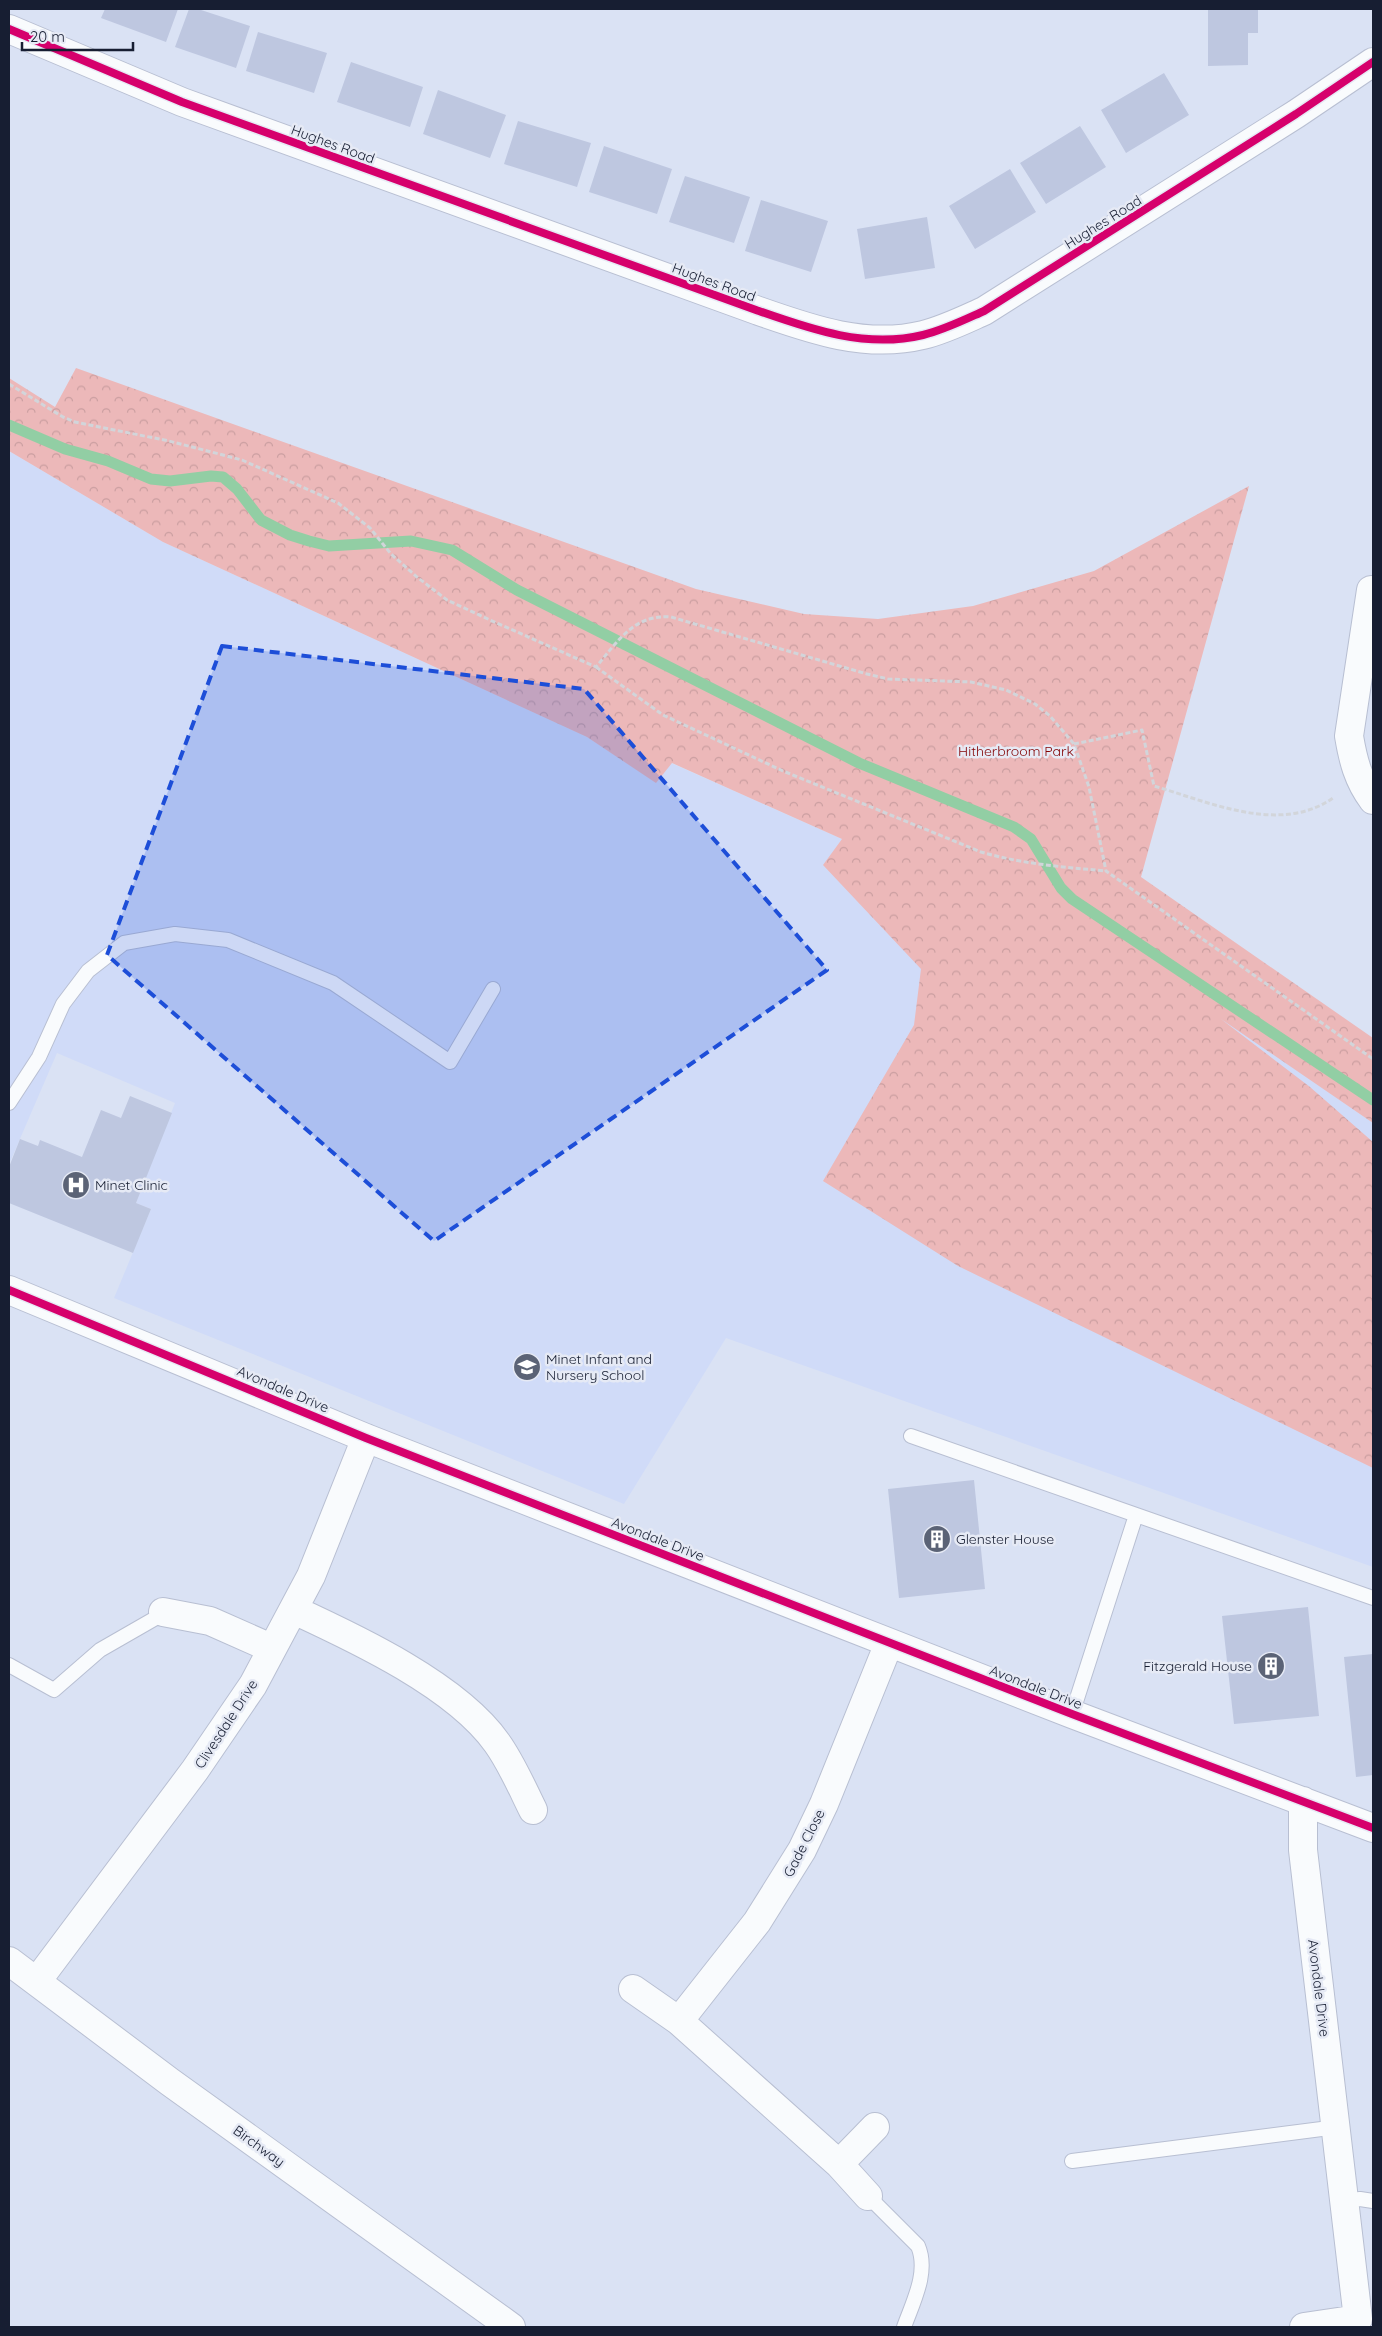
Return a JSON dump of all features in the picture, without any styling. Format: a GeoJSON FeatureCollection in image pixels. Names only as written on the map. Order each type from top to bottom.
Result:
{"type":"FeatureCollection","features":[{"type":"Feature","properties":{"kind":"street","name":"Hughes Road"},"geometry":{"type":"LineString","coordinates":[[9,29],[182,102],[756,310],[836,336],[884,341],[925,335],[984,311],[1288,119],[1373,62]]}},
{"type":"Feature","properties":{"kind":"street"},"geometry":{"type":"LineString","coordinates":[[1366,789],[1352,758],[1349,736],[1371,590]]}},
{"type":"Feature","properties":{"kind":"street","name":"Avondale Drive"},"geometry":{"type":"LineString","coordinates":[[9,1290],[366,1438],[1072,1714],[1303,1801],[1303,1850],[1345,2201],[1366,2322]]}},
{"type":"Feature","properties":{"kind":"street","name":"Clivesdale Drive"},"geometry":{"type":"LineString","coordinates":[[37,1981],[195,1770],[253,1685],[311,1576],[366,1438]]}},
{"type":"Feature","properties":{"kind":"street"},"geometry":{"type":"LineString","coordinates":[[294,1610],[330,1626],[384,1656],[457,1703],[481,1724],[497,1742],[510,1762],[533,1810]]}},
{"type":"Feature","properties":{"kind":"street"},"geometry":{"type":"LineString","coordinates":[[163,1612],[210,1621],[272,1648]]}},
{"type":"Feature","properties":{"kind":"street","name":"Gade Close"},"geometry":{"type":"LineString","coordinates":[[679,2021],[757,1922],[802,1850],[824,1804],[889,1643]]}},
{"type":"Feature","properties":{"kind":"street"},"geometry":{"type":"LineString","coordinates":[[1303,1801],[1373,1828]]}},
{"type":"Feature","properties":{"kind":"street","name":"Birchway"},"geometry":{"type":"LineString","coordinates":[[9,1961],[178,2088],[511,2327]]}},
{"type":"Feature","properties":{"kind":"street"},"geometry":{"type":"LineString","coordinates":[[633,1989],[679,2021],[839,2164],[868,2196]]}},
{"type":"Feature","properties":{"kind":"street"},"geometry":{"type":"LineString","coordinates":[[839,2164],[875,2127]]}},
{"type":"Feature","properties":{"kind":"street"},"geometry":{"type":"LineString","coordinates":[[1304,2327],[1366,2322]]}},
{"type":"Feature","properties":{"kind":"lane"},"geometry":{"type":"LineString","coordinates":[[9,1103],[39,1057],[63,1004],[88,970],[124,943],[175,934],[228,940],[333,984],[450,1062],[493,989]]}},
{"type":"Feature","properties":{"kind":"lane"},"geometry":{"type":"LineString","coordinates":[[911,1436],[1373,1598]]}},
{"type":"Feature","properties":{"kind":"lane"},"geometry":{"type":"LineString","coordinates":[[1072,1714],[1136,1515]]}},
{"type":"Feature","properties":{"kind":"lane"},"geometry":{"type":"LineString","coordinates":[[9,1665],[54,1690],[100,1650],[154,1620],[163,1612]]}},
{"type":"Feature","properties":{"kind":"lane"},"geometry":{"type":"LineString","coordinates":[[1072,2160],[1337,2127]]}},
{"type":"Feature","properties":{"kind":"lane"},"geometry":{"type":"LineString","coordinates":[[868,2196],[918,2246],[922,2256],[921,2274],[904,2327]]}},
{"type":"Feature","properties":{"kind":"lane"},"geometry":{"type":"LineString","coordinates":[[1345,2201],[1360,2199],[1373,2201]]}},
{"type":"Feature","properties":{"kind":"path"},"geometry":{"type":"LineString","coordinates":[[9,384],[63,417],[75,422],[169,440],[242,460],[338,503],[374,534],[417,577],[447,600],[596,667],[662,715],[782,772],[981,852],[1012,861],[1038,865],[1106,871],[1373,1059]]}},
{"type":"Feature","properties":{"kind":"path"},"geometry":{"type":"LineString","coordinates":[[596,667],[632,627],[644,619],[656,616],[671,617],[888,679],[971,682],[1006,690],[1035,704],[1050,716],[1074,744],[1089,788],[1106,871]]}},
{"type":"Feature","properties":{"kind":"path"},"geometry":{"type":"LineString","coordinates":[[1074,744],[1142,730],[1154,786],[1242,812],[1268,815],[1307,811],[1366,789]]}},
{"type":"Feature","properties":{"kind":"highlighted area"},"geometry":{"type":"Polygon","coordinates":[[[222,646],[584,689],[827,970],[434,1241],[107,955],[222,646]]]}},
{"type":"Feature","properties":{"kind":"shaded area"},"geometry":{"type":"Polygon","coordinates":[[[9,451],[163,542],[587,737],[656,782],[671,763],[1090,949],[1208,1009],[1373,1123],[1373,1567],[726,1338],[624,1504],[114,1298],[151,1209],[136,1203],[175,1103],[57,1053],[9,1161],[9,451]]]}},
{"type":"Feature","properties":{"kind":"green space","name":"Hitherbroom Park"},"geometry":{"type":"Polygon","coordinates":[[[76,368],[696,589],[804,614],[878,619],[973,606],[1094,571],[1249,486],[1141,877],[1373,1038],[1373,1123],[1221,1019],[1310,1087],[1373,1142],[1373,1468],[958,1266],[823,1181],[914,1025],[921,969],[823,865],[842,839],[672,763],[656,783],[587,737],[163,542],[9,451],[9,378],[55,407],[76,368]]]}},
{"type":"Feature","properties":{"kind":"building"},"geometry":{"type":"Polygon","coordinates":[[[105,9],[178,9],[166,42],[101,18],[105,9]]]}},
{"type":"Feature","properties":{"kind":"building"},"geometry":{"type":"Polygon","coordinates":[[[189,9],[198,9],[250,26],[236,68],[175,47],[189,9]]]}},
{"type":"Feature","properties":{"kind":"building"},"geometry":{"type":"Polygon","coordinates":[[[1208,9],[1258,9],[1258,33],[1248,33],[1248,65],[1208,66],[1208,9]]]}},
{"type":"Feature","properties":{"kind":"building"},"geometry":{"type":"Polygon","coordinates":[[[258,32],[327,53],[314,93],[246,71],[258,32]]]}},
{"type":"Feature","properties":{"kind":"building"},"geometry":{"type":"Polygon","coordinates":[[[351,62],[423,87],[410,127],[337,102],[351,62]]]}},
{"type":"Feature","properties":{"kind":"building"},"geometry":{"type":"Polygon","coordinates":[[[1164,73],[1189,115],[1126,153],[1101,110],[1164,73]]]}},
{"type":"Feature","properties":{"kind":"building"},"geometry":{"type":"Polygon","coordinates":[[[438,90],[506,115],[490,158],[423,134],[438,90]]]}},
{"type":"Feature","properties":{"kind":"building"},"geometry":{"type":"Polygon","coordinates":[[[518,121],[591,143],[577,187],[504,164],[518,121]]]}},
{"type":"Feature","properties":{"kind":"building"},"geometry":{"type":"Polygon","coordinates":[[[1080,126],[1106,167],[1046,204],[1020,163],[1080,126]]]}},
{"type":"Feature","properties":{"kind":"building"},"geometry":{"type":"Polygon","coordinates":[[[604,146],[672,169],[657,214],[589,192],[604,146]]]}},
{"type":"Feature","properties":{"kind":"building"},"geometry":{"type":"Polygon","coordinates":[[[1010,169],[1036,212],[975,249],[949,206],[1010,169]]]}},
{"type":"Feature","properties":{"kind":"building"},"geometry":{"type":"Polygon","coordinates":[[[685,176],[750,197],[734,243],[669,222],[685,176]]]}},
{"type":"Feature","properties":{"kind":"building"},"geometry":{"type":"Polygon","coordinates":[[[761,200],[828,221],[811,272],[745,251],[761,200]]]}},
{"type":"Feature","properties":{"kind":"building"},"geometry":{"type":"Polygon","coordinates":[[[927,217],[935,268],[865,279],[857,229],[927,217]]]}},
{"type":"Feature","properties":{"kind":"building","name":"Minet Clinic"},"geometry":{"type":"Polygon","coordinates":[[[130,1096],[172,1113],[136,1203],[151,1209],[133,1253],[9,1203],[9,1167],[20,1139],[38,1146],[40,1140],[82,1157],[101,1110],[121,1118],[130,1096]]]}},
{"type":"Feature","properties":{"kind":"building","name":"Glenster House"},"geometry":{"type":"Polygon","coordinates":[[[974,1480],[985,1589],[899,1598],[888,1489],[974,1480]]]}},
{"type":"Feature","properties":{"kind":"building","name":"Fitzgerald House"},"geometry":{"type":"Polygon","coordinates":[[[1308,1607],[1319,1716],[1234,1724],[1222,1616],[1308,1607]]]}},
{"type":"Feature","properties":{"kind":"building"},"geometry":{"type":"Polygon","coordinates":[[[1373,1654],[1373,1775],[1356,1777],[1344,1657],[1373,1654]]]}},
{"type":"Feature","properties":{"kind":"waterway"},"geometry":{"type":"LineString","coordinates":[[9,425],[65,449],[108,461],[151,479],[170,481],[211,476],[223,477],[237,489],[261,520],[290,535],[309,541],[329,546],[411,541],[452,550],[517,590],[859,763],[1014,827],[1031,839],[1061,888],[1072,899],[1373,1100]]}},
{"type":"Feature","properties":{"kind":"cycle path"},"geometry":{"type":"LineString","coordinates":[[9,29],[182,102],[756,310],[817,330],[838,335],[880,340],[901,339],[931,333],[984,311],[1296,114],[1373,62]]}},
{"type":"Feature","properties":{"kind":"cycle path"},"geometry":{"type":"LineString","coordinates":[[9,1290],[366,1438],[1072,1714],[1373,1828]]}},
{"type":"Feature","properties":{"kind":"place","name":"Minet Clinic"},"geometry":{"type":"Point","coordinates":[76,1185]}},
{"type":"Feature","properties":{"kind":"place","name":"Minet Infant and Nursery School"},"geometry":{"type":"Point","coordinates":[527,1367]}},
{"type":"Feature","properties":{"kind":"place","name":"Glenster House"},"geometry":{"type":"Point","coordinates":[937,1539]}},
{"type":"Feature","properties":{"kind":"place","name":"Fitzgerald House"},"geometry":{"type":"Point","coordinates":[1271,1666]}}]}
